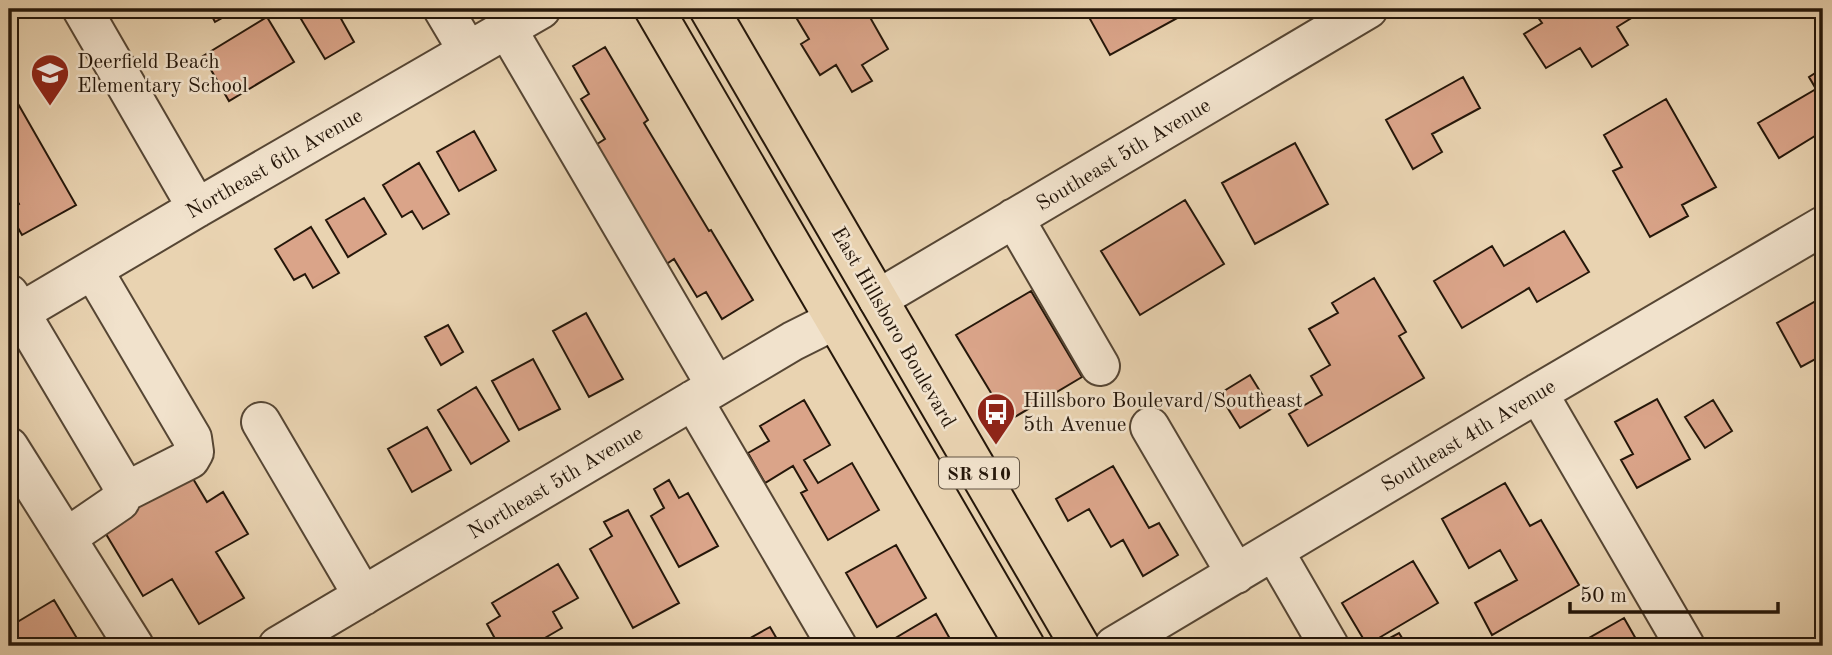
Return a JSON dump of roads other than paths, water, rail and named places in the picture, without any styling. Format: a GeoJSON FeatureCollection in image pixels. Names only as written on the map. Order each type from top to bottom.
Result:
{"type":"FeatureCollection","features":[{"type":"Feature","properties":{"kind":"main road","name":"SR 810"},"geometry":{"type":"LineString","coordinates":[[654,9],[1025,646]]}},
{"type":"Feature","properties":{"kind":"main road","name":"East Hillsboro Boulevard"},"geometry":{"type":"LineString","coordinates":[[709,9],[1080,646]]}},
{"type":"Feature","properties":{"kind":"street"},"geometry":{"type":"LineString","coordinates":[[82,9],[197,208]]}},
{"type":"Feature","properties":{"kind":"street"},"geometry":{"type":"LineString","coordinates":[[443,9],[468,51]]}},
{"type":"Feature","properties":{"kind":"street","name":"Northeast 6th Avenue"},"geometry":{"type":"LineString","coordinates":[[12,309],[93,270],[541,9]]}},
{"type":"Feature","properties":{"kind":"street","name":"Southeast 5th Avenue"},"geometry":{"type":"LineString","coordinates":[[878,299],[1368,9]]}},
{"type":"Feature","properties":{"kind":"street"},"geometry":{"type":"LineString","coordinates":[[507,29],[837,646]]}},
{"type":"Feature","properties":{"kind":"street"},"geometry":{"type":"LineString","coordinates":[[1014,218],[1100,366]]}},
{"type":"Feature","properties":{"kind":"street","name":"Southeast 4th Avenue"},"geometry":{"type":"LineString","coordinates":[[1114,646],[1823,226]]}},
{"type":"Feature","properties":{"kind":"street"},"geometry":{"type":"LineString","coordinates":[[93,270],[192,438],[194,452],[190,459],[123,493]]}},
{"type":"Feature","properties":{"kind":"street"},"geometry":{"type":"LineString","coordinates":[[12,309],[120,481],[123,493],[120,501],[66,538]]}},
{"type":"Feature","properties":{"kind":"street","name":"Northeast 5th Avenue"},"geometry":{"type":"LineString","coordinates":[[278,646],[704,393],[793,341],[835,320]]}},
{"type":"Feature","properties":{"kind":"street"},"geometry":{"type":"LineString","coordinates":[[1538,393],[1685,646]]}},
{"type":"Feature","properties":{"kind":"street"},"geometry":{"type":"LineString","coordinates":[[261,422],[363,596]]}},
{"type":"Feature","properties":{"kind":"street"},"geometry":{"type":"LineString","coordinates":[[1150,427],[1236,574]]}},
{"type":"Feature","properties":{"kind":"street"},"geometry":{"type":"LineString","coordinates":[[9,447],[134,646]]}},
{"type":"Feature","properties":{"kind":"street"},"geometry":{"type":"LineString","coordinates":[[1273,551],[1329,646]]}},
{"type":"Feature","properties":{"kind":"place","name":"Deerfield Beach Elementary School"},"geometry":{"type":"Point","coordinates":[50,107]}},
{"type":"Feature","properties":{"kind":"place","name":"Hillsboro Boulevard/Southeast 5th Avenue"},"geometry":{"type":"Point","coordinates":[996,446]}}]}
